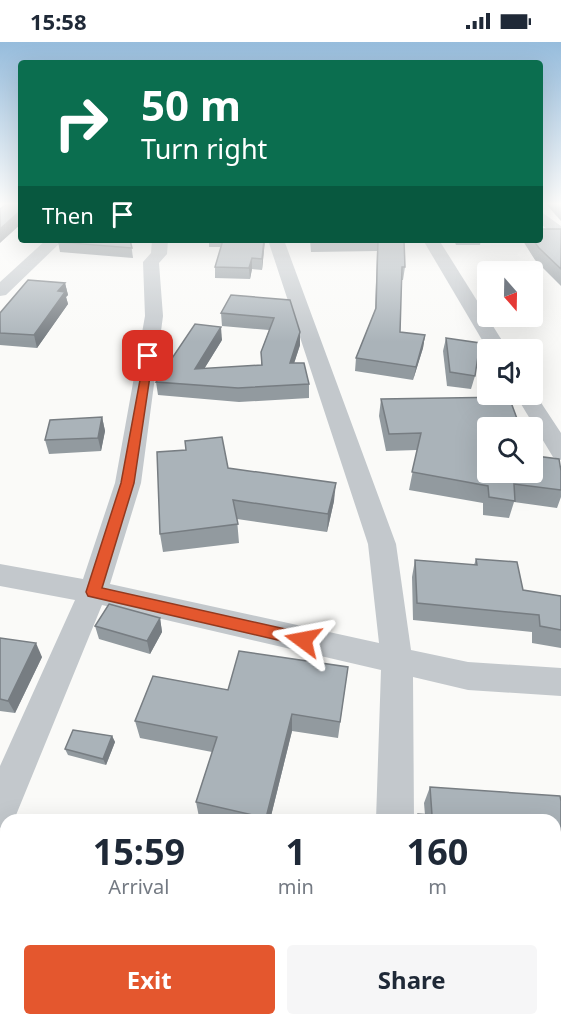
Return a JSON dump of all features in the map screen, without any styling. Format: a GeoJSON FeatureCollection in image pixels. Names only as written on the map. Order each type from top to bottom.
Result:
{"type":"FeatureCollection","features":[{"type":"Feature","properties":{"kind":"street"},"geometry":{"type":"LineString","coordinates":[[0,291],[44,250]]}},
{"type":"Feature","properties":{"kind":"street"},"geometry":{"type":"LineString","coordinates":[[0,808],[93,592],[128,483],[154,316],[151,262],[159,254],[159,250]]}},
{"type":"Feature","properties":{"kind":"street"},"geometry":{"type":"LineString","coordinates":[[279,250],[381,544],[397,661],[395,814]]}},
{"type":"Feature","properties":{"kind":"street"},"geometry":{"type":"LineString","coordinates":[[437,250],[491,339]]}},
{"type":"Feature","properties":{"kind":"street"},"geometry":{"type":"LineString","coordinates":[[533,405],[561,452]]}},
{"type":"Feature","properties":{"kind":"street"},"geometry":{"type":"LineString","coordinates":[[0,575],[93,592],[468,676],[561,682]]}},
{"type":"Feature","properties":{"kind":"building"},"geometry":{"type":"Polygon","coordinates":[[[220,250],[263,250],[262,259],[252,258],[249,268],[215,267],[220,250]]]}},
{"type":"Feature","properties":{"kind":"building"},"geometry":{"type":"Polygon","coordinates":[[[378,250],[404,250],[400,332],[425,335],[416,367],[356,358],[376,308],[378,250]]]}},
{"type":"Feature","properties":{"kind":"building"},"geometry":{"type":"Polygon","coordinates":[[[541,250],[561,250],[561,269],[541,250]]]}},
{"type":"Feature","properties":{"kind":"building"},"geometry":{"type":"Polygon","coordinates":[[[28,280],[65,283],[58,291],[65,292],[34,335],[0,333],[0,313],[28,280]]]}},
{"type":"Feature","properties":{"kind":"building"},"geometry":{"type":"Polygon","coordinates":[[[231,295],[290,300],[300,332],[290,363],[304,363],[309,384],[238,388],[156,382],[195,324],[221,327],[195,369],[262,365],[261,352],[274,318],[221,313],[231,295]]]}},
{"type":"Feature","properties":{"kind":"building"},"geometry":{"type":"Polygon","coordinates":[[[446,338],[477,343],[475,376],[450,372],[446,338]]]}},
{"type":"Feature","properties":{"kind":"building"},"geometry":{"type":"Polygon","coordinates":[[[477,398],[477,405],[512,405],[516,417],[477,417],[477,483],[543,483],[543,457],[559,459],[561,490],[514,484],[515,501],[489,497],[488,486],[412,472],[421,433],[389,434],[381,399],[477,398]]]}},
{"type":"Feature","properties":{"kind":"building"},"geometry":{"type":"Polygon","coordinates":[[[102,417],[98,438],[45,440],[50,420],[102,417]]]}},
{"type":"Feature","properties":{"kind":"building"},"geometry":{"type":"Polygon","coordinates":[[[222,437],[228,468],[336,483],[328,514],[233,500],[238,524],[160,534],[157,452],[186,450],[185,441],[222,437]]]}},
{"type":"Feature","properties":{"kind":"building"},"geometry":{"type":"Polygon","coordinates":[[[476,559],[517,562],[523,590],[561,596],[561,630],[540,626],[539,615],[417,603],[415,560],[477,565],[476,559]]]}},
{"type":"Feature","properties":{"kind":"building"},"geometry":{"type":"Polygon","coordinates":[[[109,604],[160,618],[147,641],[95,626],[109,604]]]}},
{"type":"Feature","properties":{"kind":"building"},"geometry":{"type":"Polygon","coordinates":[[[0,638],[36,643],[8,701],[0,699],[0,638]]]}},
{"type":"Feature","properties":{"kind":"building"},"geometry":{"type":"Polygon","coordinates":[[[239,651],[348,667],[340,722],[292,714],[267,814],[248,814],[196,802],[217,737],[135,721],[153,676],[228,690],[239,651]]]}},
{"type":"Feature","properties":{"kind":"building"},"geometry":{"type":"Polygon","coordinates":[[[73,730],[112,736],[103,759],[65,749],[73,730]]]}},
{"type":"Feature","properties":{"kind":"building"},"geometry":{"type":"Polygon","coordinates":[[[430,787],[560,796],[561,801],[561,814],[432,814],[430,787]]]}},
{"type":"Feature","properties":{"kind":"route"},"geometry":{"type":"LineString","coordinates":[[148,356],[128,483],[93,592],[303,640]]}}]}
